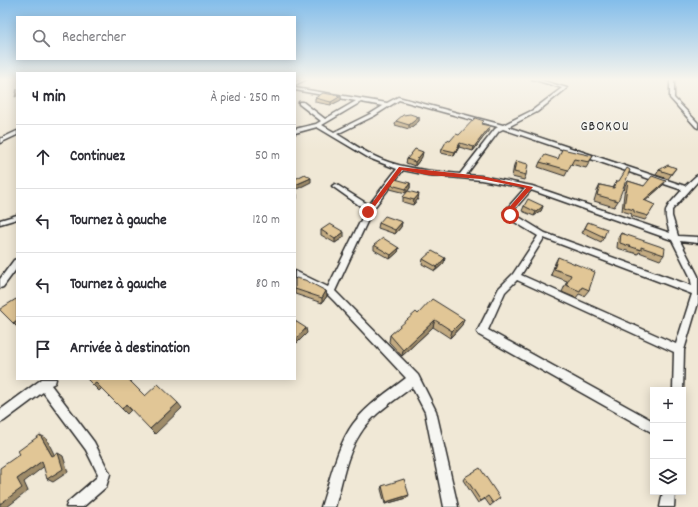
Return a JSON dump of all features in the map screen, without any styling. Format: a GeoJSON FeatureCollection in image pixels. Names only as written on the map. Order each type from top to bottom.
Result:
{"type":"FeatureCollection","features":[{"type":"Feature","properties":{"kind":"street"},"geometry":{"type":"LineString","coordinates":[[301,103],[334,134],[372,157],[401,168],[428,173],[463,175],[530,187],[675,238],[698,240]]}},
{"type":"Feature","properties":{"kind":"street"},"geometry":{"type":"LineString","coordinates":[[296,131],[321,123],[356,103]]}},
{"type":"Feature","properties":{"kind":"street"},"geometry":{"type":"LineString","coordinates":[[379,103],[388,104]]}},
{"type":"Feature","properties":{"kind":"street"},"geometry":{"type":"LineString","coordinates":[[418,103],[503,126],[686,189]]}},
{"type":"Feature","properties":{"kind":"street"},"geometry":{"type":"LineString","coordinates":[[463,175],[494,132],[503,126],[535,111],[546,103]]}},
{"type":"Feature","properties":{"kind":"street"},"geometry":{"type":"LineString","coordinates":[[676,103],[698,126]]}},
{"type":"Feature","properties":{"kind":"street"},"geometry":{"type":"LineString","coordinates":[[334,134],[368,118],[388,104]]}},
{"type":"Feature","properties":{"kind":"street"},"geometry":{"type":"LineString","coordinates":[[0,141],[16,133]]}},
{"type":"Feature","properties":{"kind":"street"},"geometry":{"type":"LineString","coordinates":[[330,292],[370,209],[401,168]]}},
{"type":"Feature","properties":{"kind":"street"},"geometry":{"type":"LineString","coordinates":[[678,387],[679,350],[697,292],[694,276],[675,238],[668,216],[669,210],[698,177]]}},
{"type":"Feature","properties":{"kind":"street"},"geometry":{"type":"LineString","coordinates":[[335,186],[370,209]]}},
{"type":"Feature","properties":{"kind":"street"},"geometry":{"type":"LineString","coordinates":[[530,187],[508,212],[511,216],[542,235],[697,292]]}},
{"type":"Feature","properties":{"kind":"street"},"geometry":{"type":"LineString","coordinates":[[0,222],[16,217]]}},
{"type":"Feature","properties":{"kind":"street"},"geometry":{"type":"LineString","coordinates":[[542,235],[516,276],[502,290],[482,332],[650,425]]}},
{"type":"Feature","properties":{"kind":"street"},"geometry":{"type":"LineString","coordinates":[[0,285],[16,263]]}},
{"type":"Feature","properties":{"kind":"street"},"geometry":{"type":"LineString","coordinates":[[296,275],[330,292],[414,379],[430,411],[451,507]]}},
{"type":"Feature","properties":{"kind":"street"},"geometry":{"type":"LineString","coordinates":[[516,276],[679,350]]}},
{"type":"Feature","properties":{"kind":"street"},"geometry":{"type":"LineString","coordinates":[[328,507],[349,443],[356,430],[364,420],[414,379]]}},
{"type":"Feature","properties":{"kind":"street"},"geometry":{"type":"LineString","coordinates":[[0,417],[48,382],[90,446],[104,474],[101,482],[73,507]]}},
{"type":"Feature","properties":{"kind":"street"},"geometry":{"type":"LineString","coordinates":[[667,507],[669,495]]}},
{"type":"Feature","properties":{"kind":"building"},"geometry":{"type":"Polygon","coordinates":[[[410,114],[419,117],[409,125],[396,121],[403,115],[410,114]]]}},
{"type":"Feature","properties":{"kind":"building"},"geometry":{"type":"Polygon","coordinates":[[[475,118],[484,121],[481,124],[490,126],[474,147],[460,143],[455,152],[442,149],[447,140],[450,141],[456,134],[459,135],[475,118]]]}},
{"type":"Feature","properties":{"kind":"building"},"geometry":{"type":"Polygon","coordinates":[[[415,149],[423,152],[415,162],[407,159],[415,149]]]}},
{"type":"Feature","properties":{"kind":"building"},"geometry":{"type":"Polygon","coordinates":[[[562,149],[593,156],[589,162],[574,159],[568,170],[540,162],[545,155],[558,159],[562,149]]]}},
{"type":"Feature","properties":{"kind":"building"},"geometry":{"type":"Polygon","coordinates":[[[516,161],[528,164],[526,175],[514,172],[516,161]]]}},
{"type":"Feature","properties":{"kind":"building"},"geometry":{"type":"Polygon","coordinates":[[[668,165],[676,168],[671,174],[659,170],[668,165]]]}},
{"type":"Feature","properties":{"kind":"building"},"geometry":{"type":"Polygon","coordinates":[[[627,168],[630,170],[618,201],[597,195],[600,185],[614,188],[617,181],[619,181],[627,168]]]}},
{"type":"Feature","properties":{"kind":"building"},"geometry":{"type":"Polygon","coordinates":[[[305,174],[311,178],[296,185],[296,178],[305,174]]]}},
{"type":"Feature","properties":{"kind":"building"},"geometry":{"type":"Polygon","coordinates":[[[652,176],[666,181],[644,200],[655,205],[648,216],[624,207],[628,181],[644,186],[652,176]]]}},
{"type":"Feature","properties":{"kind":"building"},"geometry":{"type":"Polygon","coordinates":[[[395,179],[410,183],[406,189],[391,185],[395,179]]]}},
{"type":"Feature","properties":{"kind":"building"},"geometry":{"type":"Polygon","coordinates":[[[408,191],[419,194],[414,200],[403,197],[408,191]]]}},
{"type":"Feature","properties":{"kind":"building"},"geometry":{"type":"Polygon","coordinates":[[[528,199],[543,206],[536,212],[524,206],[528,199]]]}},
{"type":"Feature","properties":{"kind":"building"},"geometry":{"type":"Polygon","coordinates":[[[385,216],[402,222],[395,230],[379,223],[385,216]]]}},
{"type":"Feature","properties":{"kind":"building"},"geometry":{"type":"Polygon","coordinates":[[[588,222],[607,229],[604,237],[585,228],[588,222]]]}},
{"type":"Feature","properties":{"kind":"building"},"geometry":{"type":"Polygon","coordinates":[[[330,224],[344,232],[335,239],[321,230],[330,224]]]}},
{"type":"Feature","properties":{"kind":"building"},"geometry":{"type":"Polygon","coordinates":[[[621,233],[665,248],[664,255],[641,247],[641,250],[620,243],[621,233]]]}},
{"type":"Feature","properties":{"kind":"building"},"geometry":{"type":"Polygon","coordinates":[[[383,238],[399,248],[391,255],[374,245],[383,238]]]}},
{"type":"Feature","properties":{"kind":"building"},"geometry":{"type":"Polygon","coordinates":[[[432,251],[445,258],[437,267],[423,259],[432,251]]]}},
{"type":"Feature","properties":{"kind":"building"},"geometry":{"type":"Polygon","coordinates":[[[558,257],[595,272],[589,290],[582,287],[580,291],[566,285],[571,275],[554,269],[558,257]]]}},
{"type":"Feature","properties":{"kind":"building"},"geometry":{"type":"Polygon","coordinates":[[[296,278],[305,280],[326,291],[322,298],[296,289],[296,278]]]}},
{"type":"Feature","properties":{"kind":"building"},"geometry":{"type":"Polygon","coordinates":[[[16,299],[16,321],[13,323],[0,309],[16,299]]]}},
{"type":"Feature","properties":{"kind":"building"},"geometry":{"type":"Polygon","coordinates":[[[432,299],[464,319],[452,331],[435,320],[403,350],[390,335],[416,312],[418,314],[432,299]]]}},
{"type":"Feature","properties":{"kind":"building"},"geometry":{"type":"Polygon","coordinates":[[[296,322],[306,328],[296,339],[296,322]]]}},
{"type":"Feature","properties":{"kind":"building"},"geometry":{"type":"Polygon","coordinates":[[[88,380],[129,380],[145,396],[158,384],[178,403],[150,429],[126,404],[122,409],[96,383],[93,385],[88,380]]]}},
{"type":"Feature","properties":{"kind":"building"},"geometry":{"type":"Polygon","coordinates":[[[40,435],[52,456],[58,453],[63,469],[47,479],[42,461],[17,479],[22,488],[0,504],[0,468],[20,454],[18,451],[40,435]]]}},
{"type":"Feature","properties":{"kind":"building"},"geometry":{"type":"Polygon","coordinates":[[[480,468],[500,498],[493,503],[488,496],[481,501],[465,477],[480,468]]]}},
{"type":"Feature","properties":{"kind":"building"},"geometry":{"type":"Polygon","coordinates":[[[404,479],[409,495],[386,502],[382,486],[404,479]]]}},
{"type":"Feature","properties":{"kind":"district","name":"GBOKOU"},"geometry":{"type":"Point","coordinates":[605,125]}},
{"type":"Feature","properties":{"kind":"route"},"geometry":{"type":"LineString","coordinates":[[368,212],[374,202],[401,168],[428,173],[463,175],[530,187],[508,212],[510,215]]}}]}
